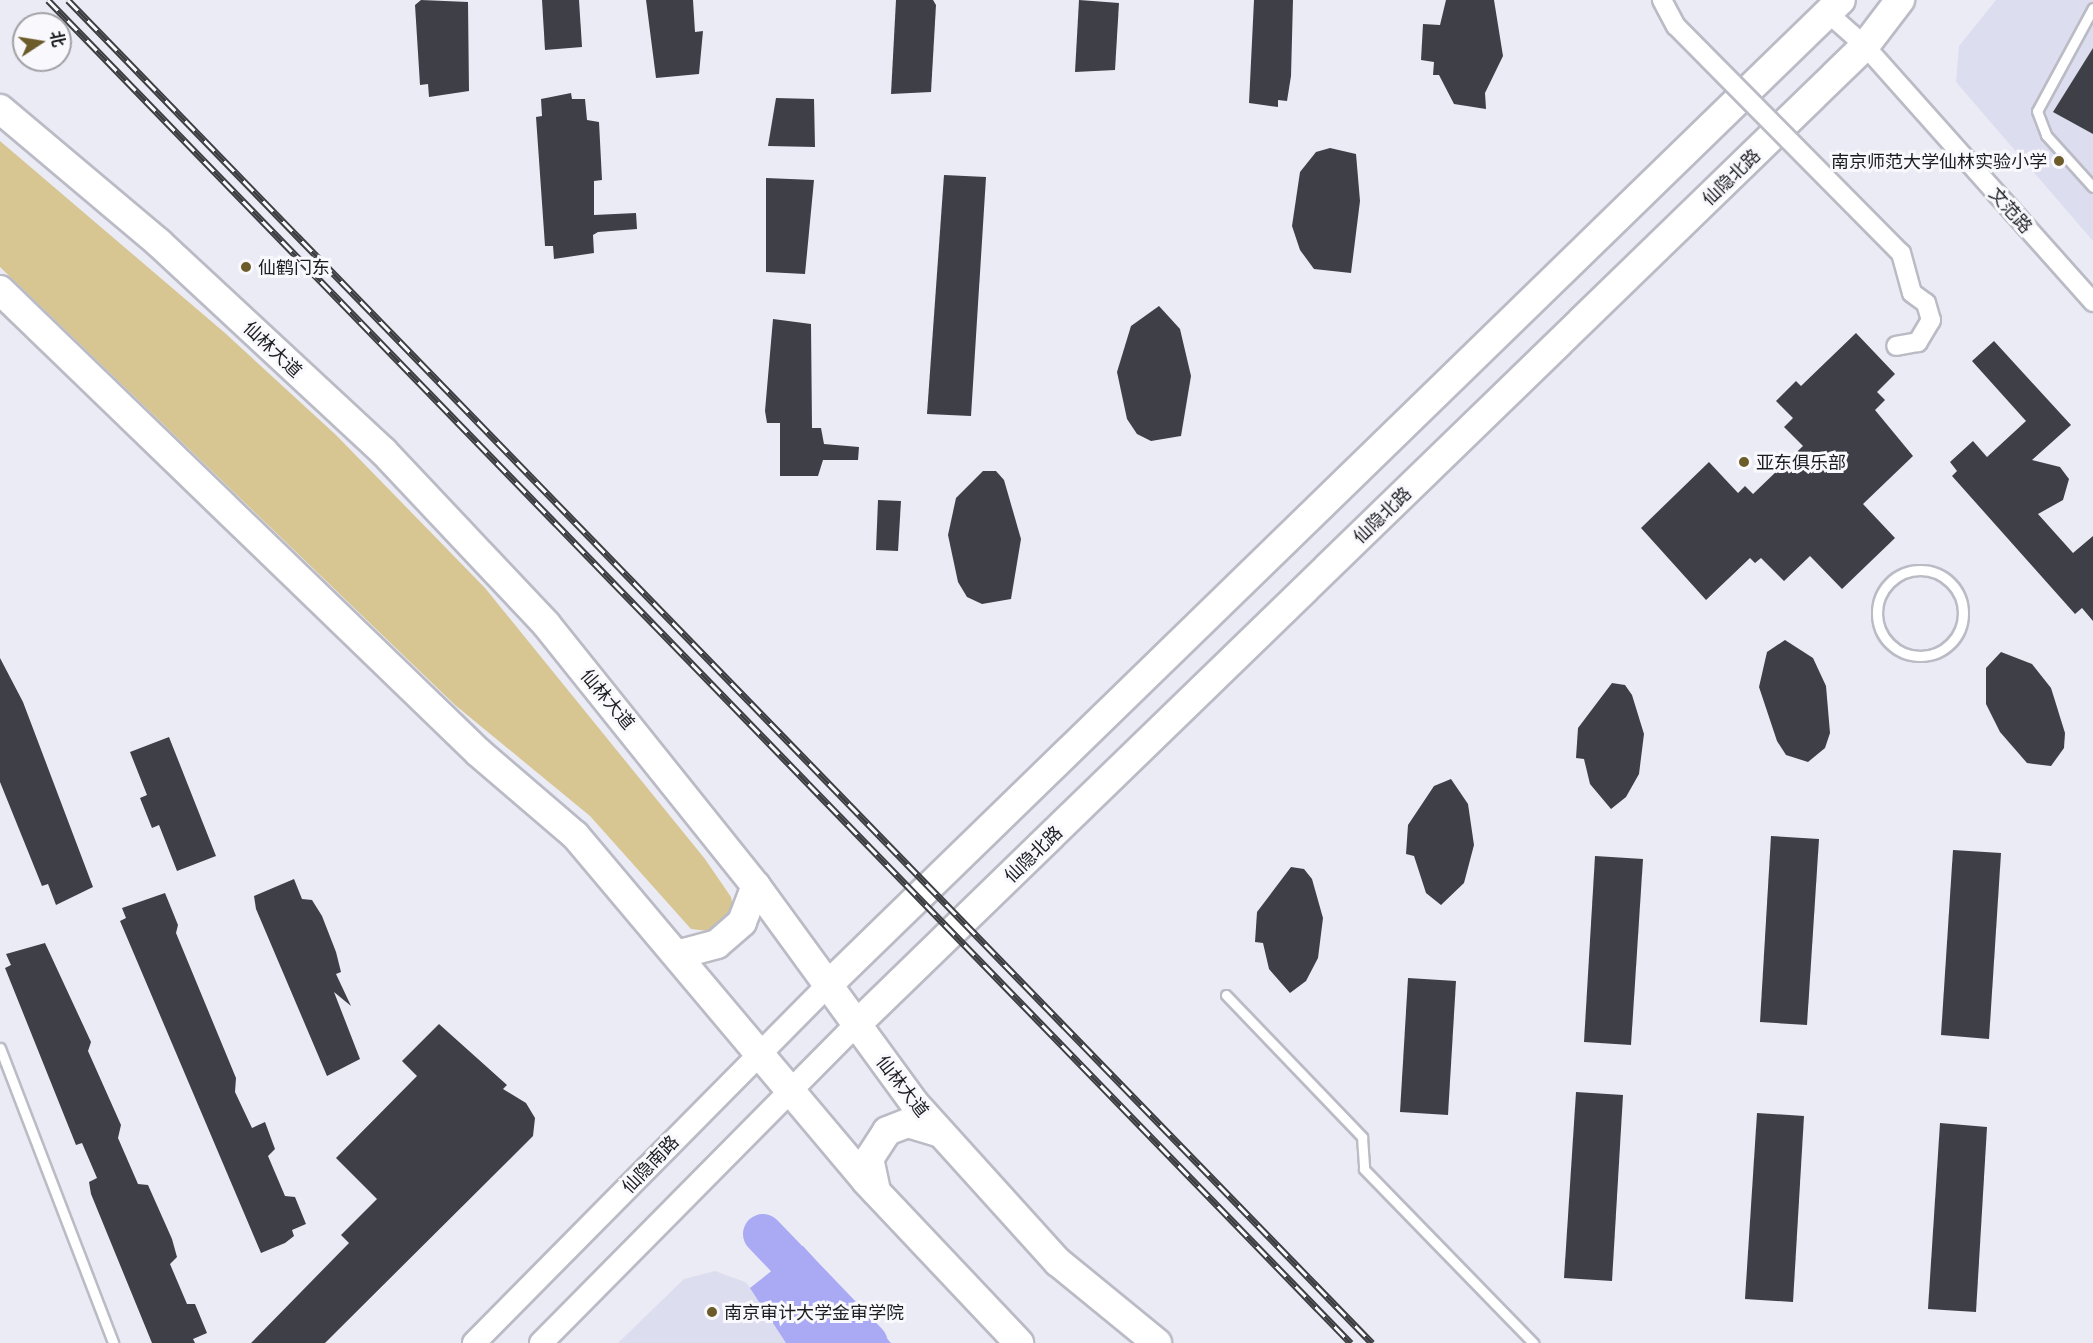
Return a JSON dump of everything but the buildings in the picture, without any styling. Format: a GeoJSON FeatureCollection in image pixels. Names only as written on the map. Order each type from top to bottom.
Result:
{"type":"FeatureCollection","features":[{"type":"Feature","properties":{"kind":"main road","name":"仙隐北路"},"geometry":{"type":"LineString","coordinates":[[856,1025],[1865,46],[1900,0]]}},
{"type":"Feature","properties":{"kind":"main road"},"geometry":{"type":"LineString","coordinates":[[827,986],[1835,7]]}},
{"type":"Feature","properties":{"kind":"main road","name":"仙林大道"},"geometry":{"type":"LineString","coordinates":[[0,109],[159,243],[382,451],[546,624],[756,886],[856,1025],[941,1133],[1058,1262],[1157,1343]]}},
{"type":"Feature","properties":{"kind":"main road"},"geometry":{"type":"LineString","coordinates":[[0,290],[470,744],[575,835],[680,954],[876,1191],[1019,1343]]}},
{"type":"Feature","properties":{"kind":"main road"},"geometry":{"type":"LineString","coordinates":[[680,954],[717,944],[742,922],[756,886]]}},
{"type":"Feature","properties":{"kind":"main road"},"geometry":{"type":"LineString","coordinates":[[876,1191],[869,1159],[886,1131],[908,1123],[941,1133]]}},
{"type":"Feature","properties":{"kind":"street"},"geometry":{"type":"LineString","coordinates":[[1662,0],[1676,26],[1901,253],[1912,293],[1926,303],[1930,320],[1918,342],[1896,346]]}},
{"type":"Feature","properties":{"kind":"street","name":"文范路"},"geometry":{"type":"LineString","coordinates":[[1835,7],[1865,46],[2093,302]]}},
{"type":"Feature","properties":{"kind":"street","name":"仙隐南路"},"geometry":{"type":"LineString","coordinates":[[474,1343],[827,986]]}},
{"type":"Feature","properties":{"kind":"street"},"geometry":{"type":"LineString","coordinates":[[541,1343],[792,1087],[856,1025]]}},
{"type":"Feature","properties":{"kind":"lane"},"geometry":{"type":"LineString","coordinates":[[2093,8],[2037,111],[2046,135],[2093,187]]}},
{"type":"Feature","properties":{"kind":"lane"},"geometry":{"type":"LineString","coordinates":[[1920,570],[1952,585],[1962,619],[1948,645],[1920,656],[1892,645],[1877,619],[1888,584],[1920,570]]}},
{"type":"Feature","properties":{"kind":"lane"},"geometry":{"type":"LineString","coordinates":[[1226,995],[1362,1137],[1364,1169],[1533,1343]]}},
{"type":"Feature","properties":{"kind":"lane"},"geometry":{"type":"LineString","coordinates":[[0,1048],[113,1343]]}},
{"type":"Feature","properties":{"kind":"shaded area","name":"南京师范大学仙林实验小学"},"geometry":{"type":"Polygon","coordinates":[[[1996,0],[2093,0],[2093,241],[1956,82],[1959,46],[1996,0]]]}},
{"type":"Feature","properties":{"kind":"shaded area"},"geometry":{"type":"Polygon","coordinates":[[[0,141],[225,333],[336,435],[485,588],[705,859],[731,897],[734,911],[716,932],[691,929],[590,816],[455,705],[0,267],[0,141]]]}},
{"type":"Feature","properties":{"kind":"shaded area","name":"南京审计大学金审学院"},"geometry":{"type":"Polygon","coordinates":[[[715,1271],[745,1282],[805,1343],[618,1343],[684,1279],[715,1271]]]}},
{"type":"Feature","properties":{"kind":"water"},"geometry":{"type":"Polygon","coordinates":[[[803,1246],[891,1343],[786,1343],[750,1288],[803,1246]]]}},
{"type":"Feature","properties":{"kind":"waterway"},"geometry":{"type":"LineString","coordinates":[[763,1234],[868,1343]]}},
{"type":"Feature","properties":{"kind":"railway"},"geometry":{"type":"LineString","coordinates":[[48,0],[1351,1343]]}},
{"type":"Feature","properties":{"kind":"railway"},"geometry":{"type":"LineString","coordinates":[[68,0],[1372,1343]]}},
{"type":"Feature","properties":{"kind":"place","name":"南京师范大学仙林实验小学"},"geometry":{"type":"Point","coordinates":[2059,161]}},
{"type":"Feature","properties":{"kind":"place","name":"仙鹤门东"},"geometry":{"type":"Point","coordinates":[246,267]}},
{"type":"Feature","properties":{"kind":"place","name":"亚东俱乐部"},"geometry":{"type":"Point","coordinates":[1744,462]}},
{"type":"Feature","properties":{"kind":"place","name":"南京审计大学金审学院"},"geometry":{"type":"Point","coordinates":[712,1312]}}]}
